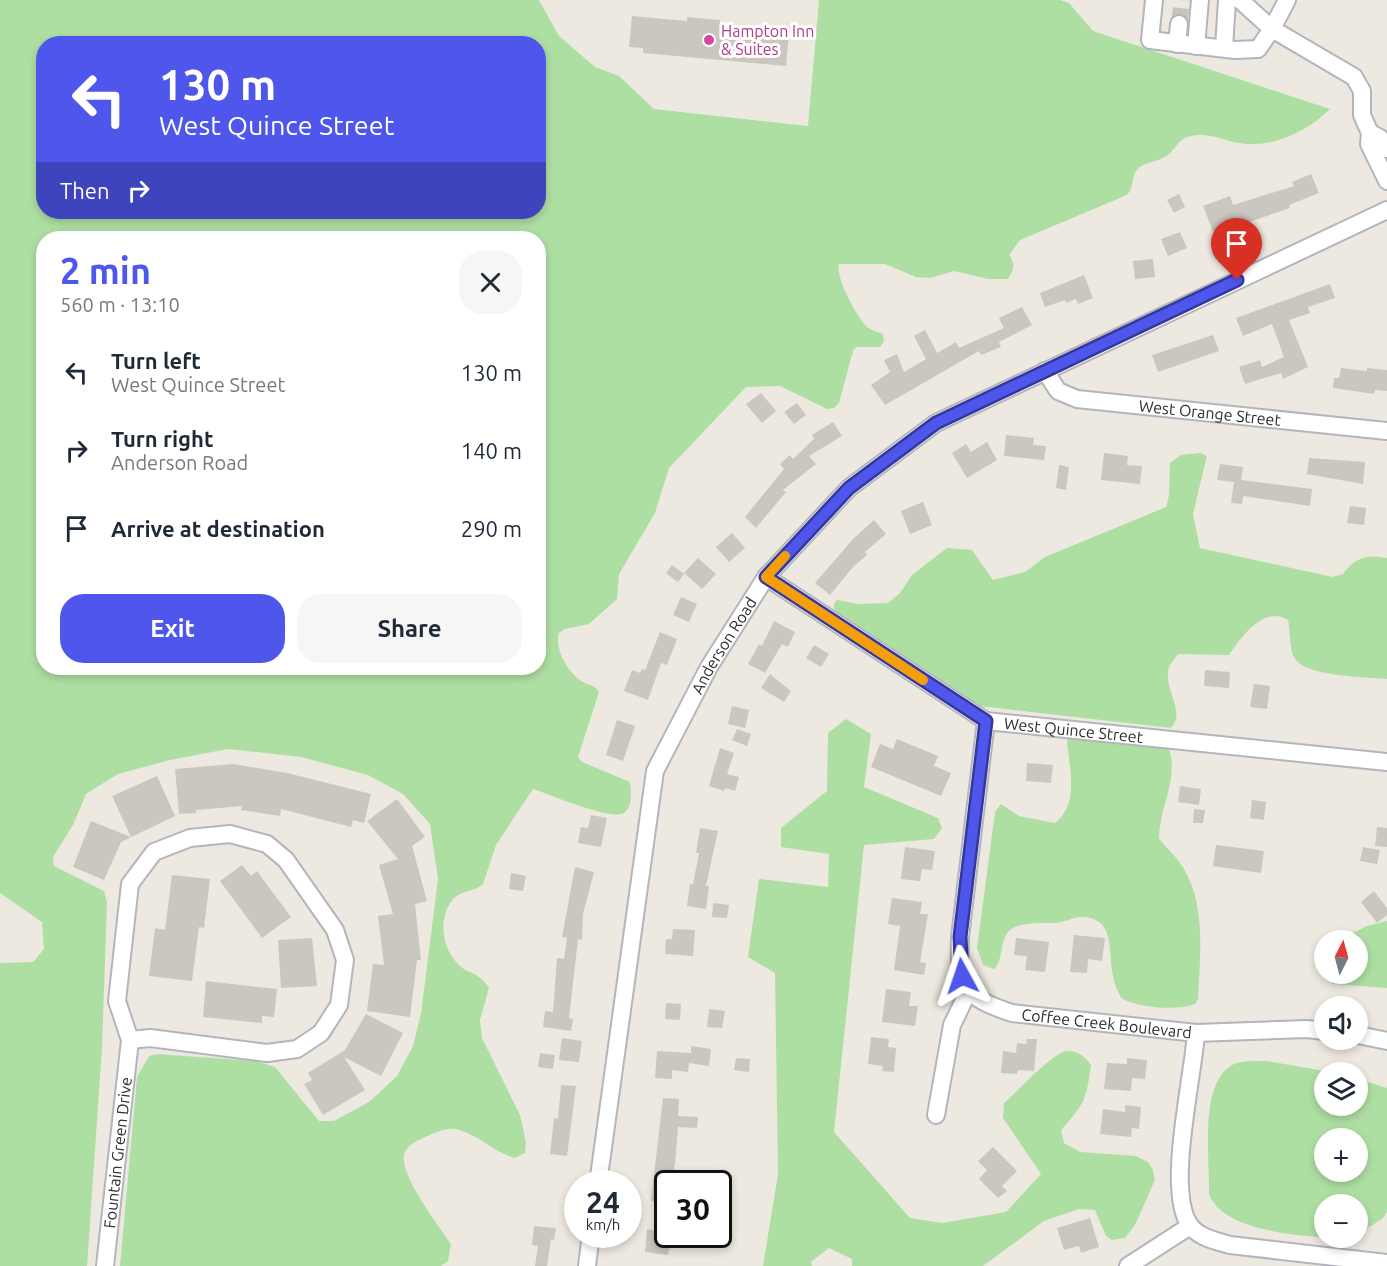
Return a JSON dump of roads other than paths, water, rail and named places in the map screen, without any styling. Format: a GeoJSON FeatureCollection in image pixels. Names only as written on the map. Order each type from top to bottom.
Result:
{"type":"FeatureCollection","features":[{"type":"Feature","properties":{"kind":"street"},"geometry":{"type":"LineString","coordinates":[[1154,0],[1150,40],[1196,46],[1258,49],[1272,29],[1287,0]]}},
{"type":"Feature","properties":{"kind":"street"},"geometry":{"type":"LineString","coordinates":[[1196,46],[1200,0]]}},
{"type":"Feature","properties":{"kind":"street"},"geometry":{"type":"LineString","coordinates":[[1224,48],[1227,0]]}},
{"type":"Feature","properties":{"kind":"street"},"geometry":{"type":"LineString","coordinates":[[1250,3],[1272,29],[1354,77],[1362,91],[1362,115],[1370,133],[1369,144],[1387,181]]}},
{"type":"Feature","properties":{"kind":"street"},"geometry":{"type":"LineString","coordinates":[[1177,44],[1179,24]]}},
{"type":"Feature","properties":{"kind":"street"},"geometry":{"type":"LineString","coordinates":[[1370,133],[1380,138],[1387,149]]}},
{"type":"Feature","properties":{"kind":"street","name":"Anderson Road"},"geometry":{"type":"LineString","coordinates":[[600,1170],[655,771],[709,667],[766,577],[849,488],[936,423],[1387,210]]}},
{"type":"Feature","properties":{"kind":"street","name":"West Orange Street"},"geometry":{"type":"LineString","coordinates":[[1045,371],[1058,391],[1077,399],[1387,431]]}},
{"type":"Feature","properties":{"kind":"street","name":"West Quince Street"},"geometry":{"type":"LineString","coordinates":[[766,577],[986,721],[1387,762]]}},
{"type":"Feature","properties":{"kind":"street"},"geometry":{"type":"LineString","coordinates":[[936,1115],[952,1025],[968,992],[959,957],[960,937],[986,721]]}},
{"type":"Feature","properties":{"kind":"street","name":"Fountain Green Drive"},"geometry":{"type":"LineString","coordinates":[[105,1266],[130,1040],[117,1001],[130,884],[154,852],[190,838],[230,834],[267,844],[286,860],[335,930],[345,960],[339,1005],[321,1033],[297,1049],[267,1053],[150,1038],[130,1040]]}},
{"type":"Feature","properties":{"kind":"street","name":"Coffee Creek Boulevard"},"geometry":{"type":"LineString","coordinates":[[968,992],[985,1004],[1012,1012],[1196,1033],[1179,1164],[1180,1202],[1190,1226]]}},
{"type":"Feature","properties":{"kind":"street"},"geometry":{"type":"LineString","coordinates":[[1196,1033],[1314,1030]]}},
{"type":"Feature","properties":{"kind":"street"},"geometry":{"type":"LineString","coordinates":[[1368,1037],[1387,1041]]}},
{"type":"Feature","properties":{"kind":"street"},"geometry":{"type":"LineString","coordinates":[[1128,1266],[1190,1226],[1207,1238],[1230,1245],[1387,1263]]}},
{"type":"Feature","properties":{"kind":"street"},"geometry":{"type":"LineString","coordinates":[[587,1266],[589,1248]]}},
{"type":"Feature","properties":{"kind":"tunnel"},"geometry":{"type":"LineString","coordinates":[[1179,24],[1182,0]]}},
{"type":"Feature","properties":{"kind":"place","name":"Hampton Inn & Suites"},"geometry":{"type":"Point","coordinates":[709,40]}}]}
